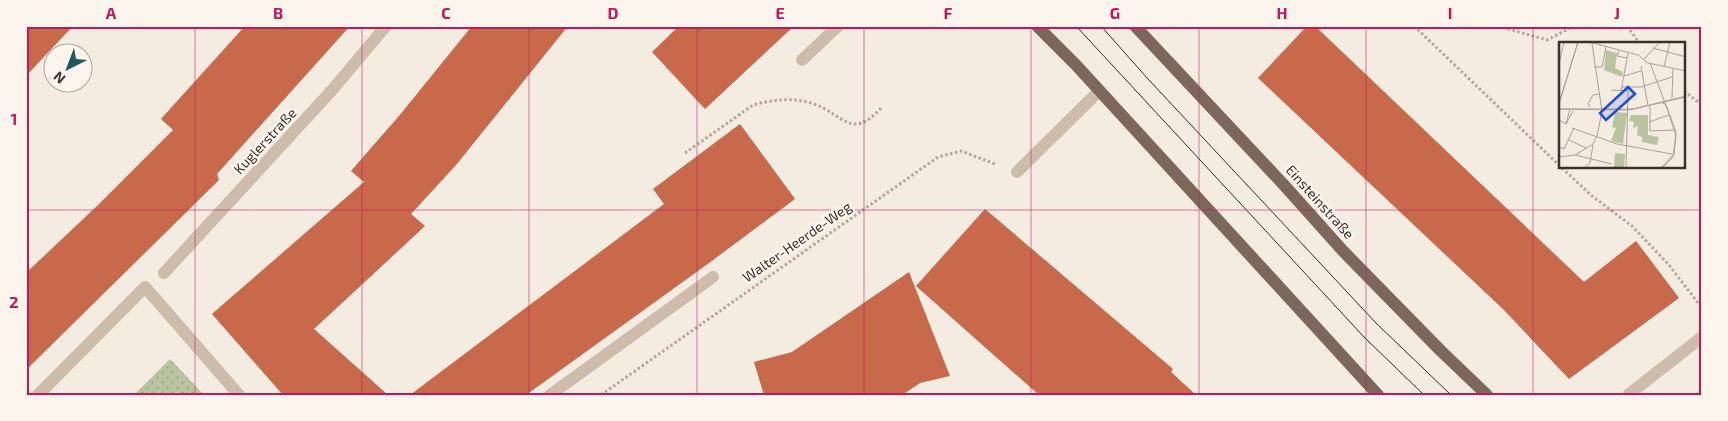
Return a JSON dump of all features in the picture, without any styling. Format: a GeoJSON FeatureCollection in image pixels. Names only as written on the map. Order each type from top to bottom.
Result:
{"type":"FeatureCollection","features":[{"type":"Feature","properties":{"kind":"main road"},"geometry":{"type":"LineString","coordinates":[[1037,26],[1378,395]]}},
{"type":"Feature","properties":{"kind":"main road","name":"Einsteinstraße"},"geometry":{"type":"LineString","coordinates":[[1135,26],[1343,251],[1487,395]]}},
{"type":"Feature","properties":{"kind":"street","name":"Kuglerstraße"},"geometry":{"type":"LineString","coordinates":[[164,272],[333,89],[386,26]]}},
{"type":"Feature","properties":{"kind":"street"},"geometry":{"type":"LineString","coordinates":[[802,60],[838,26]]}},
{"type":"Feature","properties":{"kind":"street"},"geometry":{"type":"LineString","coordinates":[[1017,172],[1099,91]]}},
{"type":"Feature","properties":{"kind":"street"},"geometry":{"type":"LineString","coordinates":[[550,395],[713,277]]}},
{"type":"Feature","properties":{"kind":"street"},"geometry":{"type":"LineString","coordinates":[[38,395],[145,287],[240,395]]}},
{"type":"Feature","properties":{"kind":"street"},"geometry":{"type":"LineString","coordinates":[[1628,395],[1702,337]]}},
{"type":"Feature","properties":{"kind":"path"},"geometry":{"type":"LineString","coordinates":[[1414,26],[1559,165]]}},
{"type":"Feature","properties":{"kind":"path"},"geometry":{"type":"LineString","coordinates":[[1498,26],[1547,40],[1574,26]]}},
{"type":"Feature","properties":{"kind":"path"},"geometry":{"type":"LineString","coordinates":[[1627,26],[1639,42]]}},
{"type":"Feature","properties":{"kind":"path"},"geometry":{"type":"LineString","coordinates":[[1686,93],[1702,105]]}},
{"type":"Feature","properties":{"kind":"path"},"geometry":{"type":"LineString","coordinates":[[685,153],[752,105],[766,101],[794,100],[811,104],[849,124],[861,124],[870,120],[882,107]]}},
{"type":"Feature","properties":{"kind":"path","name":"Walter-Heerde-Weg"},"geometry":{"type":"LineString","coordinates":[[601,395],[938,157],[961,151],[1017,172]]}},
{"type":"Feature","properties":{"kind":"path"},"geometry":{"type":"LineString","coordinates":[[1563,169],[1592,196],[1632,226],[1669,265],[1702,308]]}},
{"type":"Feature","properties":{"kind":"green space"},"geometry":{"type":"Polygon","coordinates":[[[170,359],[204,395],[134,395],[170,359]]]}},
{"type":"Feature","properties":{"kind":"building"},"geometry":{"type":"Polygon","coordinates":[[[26,26],[73,26],[58,42],[42,42],[42,59],[26,76],[26,26]]]}},
{"type":"Feature","properties":{"kind":"building"},"geometry":{"type":"Polygon","coordinates":[[[245,26],[350,26],[217,174],[219,180],[26,370],[26,273],[173,130],[161,119],[245,26]]]}},
{"type":"Feature","properties":{"kind":"building"},"geometry":{"type":"Polygon","coordinates":[[[472,26],[568,26],[456,165],[411,214],[425,226],[314,329],[388,395],[283,395],[212,314],[364,182],[351,171],[399,116],[472,26]]]}},
{"type":"Feature","properties":{"kind":"building"},"geometry":{"type":"Polygon","coordinates":[[[679,26],[794,26],[705,109],[652,52],[679,26]]]}},
{"type":"Feature","properties":{"kind":"building"},"geometry":{"type":"Polygon","coordinates":[[[1307,26],[1315,26],[1584,282],[1636,241],[1679,298],[1569,379],[1504,310],[1258,78],[1307,26]]]}},
{"type":"Feature","properties":{"kind":"building"},"geometry":{"type":"Polygon","coordinates":[[[740,124],[795,199],[526,395],[410,395],[664,204],[653,189],[740,124]]]}},
{"type":"Feature","properties":{"kind":"building"},"geometry":{"type":"Polygon","coordinates":[[[985,209],[1173,369],[1171,372],[1196,395],[1039,395],[916,286],[985,209]]]}},
{"type":"Feature","properties":{"kind":"building"},"geometry":{"type":"Polygon","coordinates":[[[909,272],[950,376],[920,383],[902,395],[764,395],[754,362],[792,352],[909,272]]]}},
{"type":"Feature","properties":{"kind":"tram line"},"geometry":{"type":"LineString","coordinates":[[1076,26],[1364,337],[1424,395]]}},
{"type":"Feature","properties":{"kind":"tram line"},"geometry":{"type":"LineString","coordinates":[[1101,26],[1148,79],[1376,323],[1451,395]]}}]}
